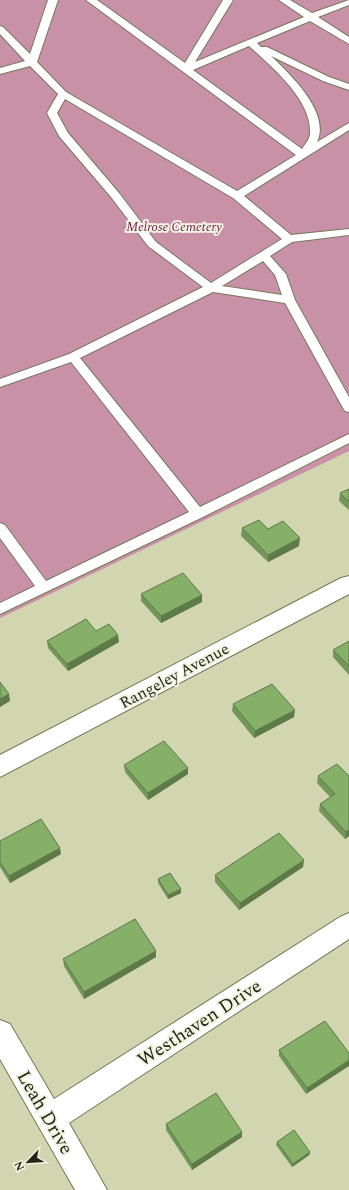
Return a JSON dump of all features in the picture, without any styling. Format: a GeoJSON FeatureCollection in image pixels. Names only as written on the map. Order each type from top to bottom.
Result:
{"type":"FeatureCollection","features":[{"type":"Feature","properties":{"kind":"street","name":"Rangeley Avenue"},"geometry":{"type":"LineString","coordinates":[[0,767],[349,584]]}},
{"type":"Feature","properties":{"kind":"street","name":"Westhaven Drive"},"geometry":{"type":"LineString","coordinates":[[50,1118],[349,925]]}},
{"type":"Feature","properties":{"kind":"street","name":"Leah Drive"},"geometry":{"type":"LineString","coordinates":[[0,1033],[92,1190]]}},
{"type":"Feature","properties":{"kind":"lane"},"geometry":{"type":"LineString","coordinates":[[32,62],[53,0]]}},
{"type":"Feature","properties":{"kind":"lane"},"geometry":{"type":"LineString","coordinates":[[91,0],[304,155]]}},
{"type":"Feature","properties":{"kind":"lane"},"geometry":{"type":"LineString","coordinates":[[186,69],[228,0]]}},
{"type":"Feature","properties":{"kind":"lane"},"geometry":{"type":"LineString","coordinates":[[284,0],[349,41]]}},
{"type":"Feature","properties":{"kind":"lane"},"geometry":{"type":"LineString","coordinates":[[186,69],[349,2]]}},
{"type":"Feature","properties":{"kind":"lane"},"geometry":{"type":"LineString","coordinates":[[0,29],[63,94],[237,196],[289,239]]}},
{"type":"Feature","properties":{"kind":"lane"},"geometry":{"type":"LineString","coordinates":[[251,43],[326,79],[349,87]]}},
{"type":"Feature","properties":{"kind":"lane"},"geometry":{"type":"LineString","coordinates":[[251,43],[283,72],[306,104],[314,120],[315,134],[304,155]]}},
{"type":"Feature","properties":{"kind":"lane"},"geometry":{"type":"LineString","coordinates":[[0,71],[32,62]]}},
{"type":"Feature","properties":{"kind":"lane"},"geometry":{"type":"LineString","coordinates":[[63,94],[52,113],[63,134],[115,195],[152,244],[211,288],[289,300]]}},
{"type":"Feature","properties":{"kind":"lane"},"geometry":{"type":"LineString","coordinates":[[237,196],[349,126]]}},
{"type":"Feature","properties":{"kind":"lane"},"geometry":{"type":"LineString","coordinates":[[0,383],[73,357],[211,288],[289,239],[349,232]]}},
{"type":"Feature","properties":{"kind":"lane"},"geometry":{"type":"LineString","coordinates":[[263,254],[280,274],[289,300],[349,408]]}},
{"type":"Feature","properties":{"kind":"lane"},"geometry":{"type":"LineString","coordinates":[[73,357],[198,514]]}},
{"type":"Feature","properties":{"kind":"lane"},"geometry":{"type":"LineString","coordinates":[[0,609],[198,514],[349,438]]}},
{"type":"Feature","properties":{"kind":"lane"},"geometry":{"type":"LineString","coordinates":[[0,528],[44,588]]}},
{"type":"Feature","properties":{"kind":"green space","name":"Melrose Cemetery"},"geometry":{"type":"Polygon","coordinates":[[[0,0],[349,0],[349,451],[0,618],[0,0]]]}},
{"type":"Feature","properties":{"kind":"building"},"geometry":{"type":"Polygon","coordinates":[[[349,489],[349,502],[340,493],[349,489]]]}},
{"type":"Feature","properties":{"kind":"building"},"geometry":{"type":"Polygon","coordinates":[[[259,520],[268,529],[283,521],[300,538],[268,555],[242,528],[259,520]]]}},
{"type":"Feature","properties":{"kind":"building"},"geometry":{"type":"Polygon","coordinates":[[[183,573],[202,595],[161,616],[141,594],[183,573]]]}},
{"type":"Feature","properties":{"kind":"building"},"geometry":{"type":"Polygon","coordinates":[[[86,619],[96,631],[109,624],[118,635],[67,664],[47,641],[86,619]]]}},
{"type":"Feature","properties":{"kind":"building"},"geometry":{"type":"Polygon","coordinates":[[[349,641],[349,666],[333,650],[349,641]]]}},
{"type":"Feature","properties":{"kind":"building"},"geometry":{"type":"Polygon","coordinates":[[[0,682],[9,694],[0,699],[0,682]]]}},
{"type":"Feature","properties":{"kind":"building"},"geometry":{"type":"Polygon","coordinates":[[[272,684],[295,710],[255,731],[233,704],[272,684]]]}},
{"type":"Feature","properties":{"kind":"building"},"geometry":{"type":"Polygon","coordinates":[[[164,741],[188,768],[148,793],[124,765],[164,741]]]}},
{"type":"Feature","properties":{"kind":"building"},"geometry":{"type":"Polygon","coordinates":[[[337,764],[349,776],[349,830],[346,832],[320,804],[335,794],[318,776],[337,764]]]}},
{"type":"Feature","properties":{"kind":"building"},"geometry":{"type":"Polygon","coordinates":[[[41,819],[60,848],[9,876],[0,862],[0,841],[41,819]]]}},
{"type":"Feature","properties":{"kind":"building"},"geometry":{"type":"Polygon","coordinates":[[[279,833],[304,860],[240,903],[215,875],[279,833]]]}},
{"type":"Feature","properties":{"kind":"building"},"geometry":{"type":"Polygon","coordinates":[[[170,873],[181,889],[168,895],[158,879],[170,873]]]}},
{"type":"Feature","properties":{"kind":"building"},"geometry":{"type":"Polygon","coordinates":[[[135,919],[156,951],[84,992],[63,959],[135,919]]]}},
{"type":"Feature","properties":{"kind":"building"},"geometry":{"type":"Polygon","coordinates":[[[325,1021],[349,1053],[349,1060],[307,1088],[279,1050],[325,1021]]]}},
{"type":"Feature","properties":{"kind":"building"},"geometry":{"type":"Polygon","coordinates":[[[216,1093],[242,1132],[192,1164],[166,1124],[216,1093]]]}},
{"type":"Feature","properties":{"kind":"building"},"geometry":{"type":"Polygon","coordinates":[[[294,1130],[310,1152],[293,1164],[277,1142],[294,1130]]]}}]}
